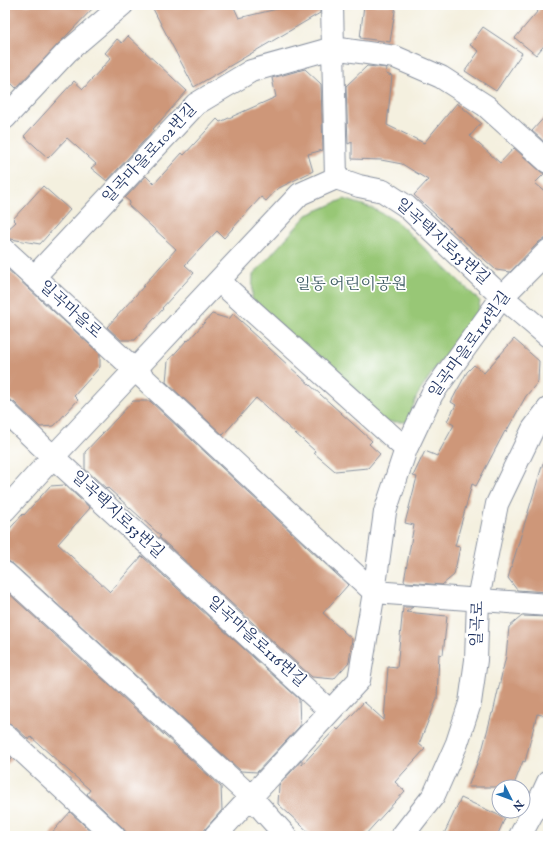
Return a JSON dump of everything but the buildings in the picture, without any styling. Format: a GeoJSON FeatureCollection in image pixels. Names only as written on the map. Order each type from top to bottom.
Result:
{"type":"FeatureCollection","features":[{"type":"Feature","properties":{"kind":"street"},"geometry":{"type":"LineString","coordinates":[[5,118],[67,52],[122,5]]}},
{"type":"Feature","properties":{"kind":"street"},"geometry":{"type":"LineString","coordinates":[[5,510],[300,194],[336,178],[332,5]]}},
{"type":"Feature","properties":{"kind":"street","name":"일곡마을로102번길"},"geometry":{"type":"LineString","coordinates":[[34,277],[196,104],[251,71],[333,48],[395,57],[442,77],[486,106],[548,162]]}},
{"type":"Feature","properties":{"kind":"street","name":"일곡택지로53번길"},"geometry":{"type":"LineString","coordinates":[[336,178],[359,186],[383,191],[406,206],[502,298],[548,336]]}},
{"type":"Feature","properties":{"kind":"street","name":"일곡마을로"},"geometry":{"type":"LineString","coordinates":[[5,250],[136,370]]}},
{"type":"Feature","properties":{"kind":"street","name":"일곡마을로116번길"},"geometry":{"type":"LineString","coordinates":[[215,836],[359,680],[374,592],[385,512],[406,449],[432,394],[502,298],[548,251]]}},
{"type":"Feature","properties":{"kind":"street"},"geometry":{"type":"LineString","coordinates":[[219,281],[406,449]]}},
{"type":"Feature","properties":{"kind":"street"},"geometry":{"type":"LineString","coordinates":[[136,370],[374,592],[548,605]]}},
{"type":"Feature","properties":{"kind":"street","name":"일곡로"},"geometry":{"type":"LineString","coordinates":[[402,836],[434,795],[457,743],[470,703],[476,660],[478,599],[497,504],[533,429],[548,409]]}},
{"type":"Feature","properties":{"kind":"street"},"geometry":{"type":"LineString","coordinates":[[5,411],[53,457]]}},
{"type":"Feature","properties":{"kind":"street","name":"일곡택지로53번길"},"geometry":{"type":"LineString","coordinates":[[53,457],[181,574]]}},
{"type":"Feature","properties":{"kind":"street"},"geometry":{"type":"LineString","coordinates":[[5,573],[251,797],[286,836]]}},
{"type":"Feature","properties":{"kind":"street","name":"일곡마을로116번길"},"geometry":{"type":"LineString","coordinates":[[181,574],[330,711]]}},
{"type":"Feature","properties":{"kind":"street"},"geometry":{"type":"LineString","coordinates":[[5,735],[114,836]]}},
{"type":"Feature","properties":{"kind":"street"},"geometry":{"type":"LineString","coordinates":[[520,836],[546,791]]}},
{"type":"Feature","properties":{"kind":"green space","name":"일동 어린이공원"},"geometry":{"type":"Polygon","coordinates":[[[344,199],[372,208],[396,221],[480,301],[477,317],[439,362],[417,396],[407,422],[385,422],[252,299],[253,275],[307,215],[344,199]]]}}]}
